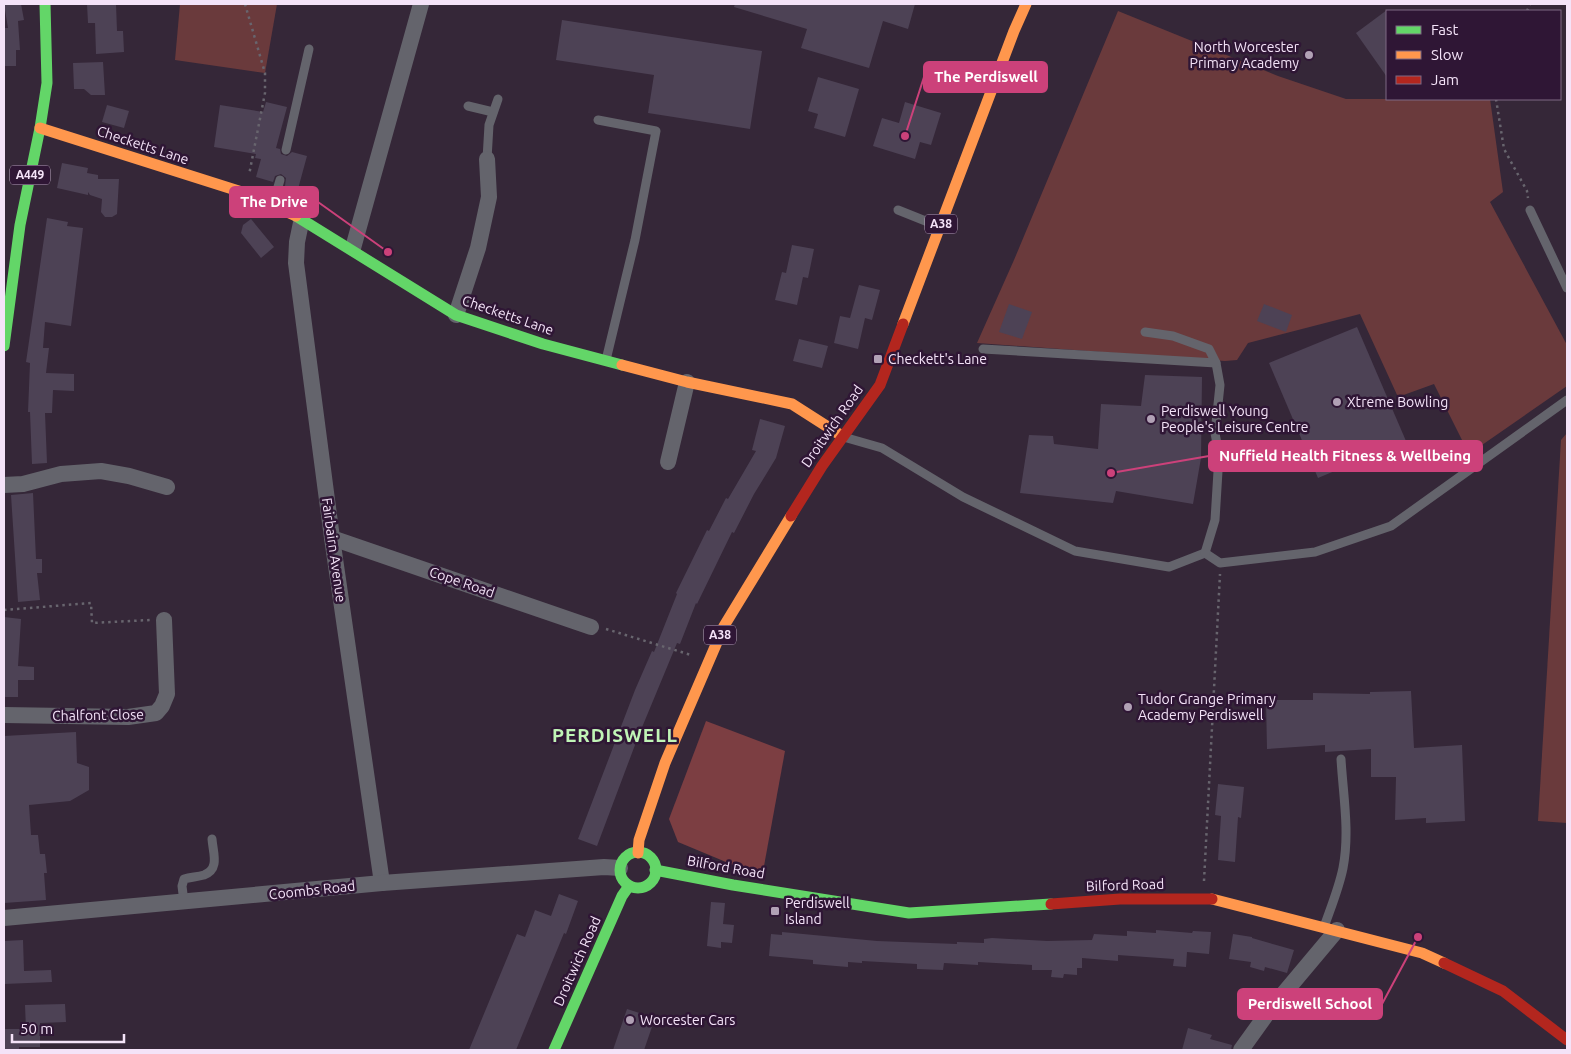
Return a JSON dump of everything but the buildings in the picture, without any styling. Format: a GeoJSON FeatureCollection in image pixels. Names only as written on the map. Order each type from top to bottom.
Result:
{"type":"FeatureCollection","features":[{"type":"Feature","properties":{"kind":"main road","name":"A449"},"geometry":{"type":"LineString","coordinates":[[4,346],[20,225],[40,128],[46,83],[45,4]]}},
{"type":"Feature","properties":{"kind":"main road","name":"Droitwich Road"},"geometry":{"type":"LineString","coordinates":[[638,852],[639,840],[665,763],[724,626],[822,466],[880,384],[1014,31],[1026,4]]}},
{"type":"Feature","properties":{"kind":"main road","name":"Checketts Lane"},"geometry":{"type":"LineString","coordinates":[[40,128],[245,193],[273,204],[302,218],[353,248],[456,314],[543,344],[686,382],[792,404],[842,436]]}},
{"type":"Feature","properties":{"kind":"main road"},"geometry":{"type":"LineString","coordinates":[[634,852],[642,852],[650,857],[655,864],[656,870],[652,881],[646,886],[637,888],[629,886],[622,880],[620,868],[626,856],[634,852]]}},
{"type":"Feature","properties":{"kind":"main road","name":"Bilford Road"},"geometry":{"type":"LineString","coordinates":[[656,870],[733,885],[909,913],[1120,899],[1216,899],[1422,953],[1503,991],[1567,1040]]}},
{"type":"Feature","properties":{"kind":"main road","name":"Droitwich Road"},"geometry":{"type":"LineString","coordinates":[[554,1050],[622,896],[629,886]]}},
{"type":"Feature","properties":{"kind":"street"},"geometry":{"type":"LineString","coordinates":[[353,248],[421,4]]}},
{"type":"Feature","properties":{"kind":"street"},"geometry":{"type":"LineString","coordinates":[[456,314],[478,248],[489,198],[487,159]]}},
{"type":"Feature","properties":{"kind":"street","name":"Fairbairn Avenue"},"geometry":{"type":"LineString","coordinates":[[302,218],[296,242],[296,263],[332,538],[382,883]]}},
{"type":"Feature","properties":{"kind":"street"},"geometry":{"type":"LineString","coordinates":[[4,220],[20,225]]}},
{"type":"Feature","properties":{"kind":"street"},"geometry":{"type":"LineString","coordinates":[[668,462],[686,382]]}},
{"type":"Feature","properties":{"kind":"street"},"geometry":{"type":"LineString","coordinates":[[4,485],[23,484],[61,474],[101,471],[129,476],[168,487]]}},
{"type":"Feature","properties":{"kind":"street","name":"Cope Road"},"geometry":{"type":"LineString","coordinates":[[332,538],[592,627]]}},
{"type":"Feature","properties":{"kind":"street","name":"Chalfont Close"},"geometry":{"type":"LineString","coordinates":[[4,715],[128,717],[144,716],[156,712],[162,706],[167,694],[164,620]]}},
{"type":"Feature","properties":{"kind":"street","name":"Coombs Road"},"geometry":{"type":"LineString","coordinates":[[4,918],[382,883],[604,867],[620,868]]}},
{"type":"Feature","properties":{"kind":"street"},"geometry":{"type":"LineString","coordinates":[[1241,1050],[1330,928]]}},
{"type":"Feature","properties":{"kind":"lane"},"geometry":{"type":"LineString","coordinates":[[286,150],[309,49]]}},
{"type":"Feature","properties":{"kind":"lane"},"geometry":{"type":"LineString","coordinates":[[487,159],[489,126],[498,98]]}},
{"type":"Feature","properties":{"kind":"lane"},"geometry":{"type":"LineString","coordinates":[[468,106],[493,112]]}},
{"type":"Feature","properties":{"kind":"lane"},"geometry":{"type":"LineString","coordinates":[[598,120],[656,131],[635,240],[606,360]]}},
{"type":"Feature","properties":{"kind":"lane"},"geometry":{"type":"LineString","coordinates":[[273,204],[280,180]]}},
{"type":"Feature","properties":{"kind":"lane"},"geometry":{"type":"LineString","coordinates":[[898,210],[940,227]]}},
{"type":"Feature","properties":{"kind":"lane"},"geometry":{"type":"LineString","coordinates":[[1530,210],[1567,288]]}},
{"type":"Feature","properties":{"kind":"lane"},"geometry":{"type":"LineString","coordinates":[[1145,332],[1174,336],[1209,349],[1216,363],[1220,385],[1215,433],[1219,455],[1215,520],[1205,553]]}},
{"type":"Feature","properties":{"kind":"lane"},"geometry":{"type":"LineString","coordinates":[[983,348],[1216,363]]}},
{"type":"Feature","properties":{"kind":"lane"},"geometry":{"type":"LineString","coordinates":[[1205,553],[1220,562],[1316,552],[1391,526],[1567,400]]}},
{"type":"Feature","properties":{"kind":"lane"},"geometry":{"type":"LineString","coordinates":[[842,436],[882,448],[963,496],[1075,551],[1169,567],[1205,553]]}},
{"type":"Feature","properties":{"kind":"lane"},"geometry":{"type":"LineString","coordinates":[[1219,455],[1254,455]]}},
{"type":"Feature","properties":{"kind":"lane"},"geometry":{"type":"LineString","coordinates":[[1330,928],[1344,866],[1346,823],[1340,759]]}},
{"type":"Feature","properties":{"kind":"lane"},"geometry":{"type":"LineString","coordinates":[[184,902],[182,886],[184,880],[212,871],[214,867],[212,839]]}},
{"type":"Feature","properties":{"kind":"path"},"geometry":{"type":"LineString","coordinates":[[245,4],[265,73],[264,102],[245,193]]}},
{"type":"Feature","properties":{"kind":"path"},"geometry":{"type":"LineString","coordinates":[[1496,100],[1504,149],[1526,191],[1530,210]]}},
{"type":"Feature","properties":{"kind":"path"},"geometry":{"type":"LineString","coordinates":[[1203,898],[1220,562]]}},
{"type":"Feature","properties":{"kind":"path"},"geometry":{"type":"LineString","coordinates":[[4,610],[91,603],[92,623],[164,620]]}},
{"type":"Feature","properties":{"kind":"path"},"geometry":{"type":"LineString","coordinates":[[592,627],[603,628],[709,660]]}},
{"type":"Feature","properties":{"kind":"shaded area"},"geometry":{"type":"Polygon","coordinates":[[[180,4],[277,4],[265,73],[175,60],[180,4]]]}},
{"type":"Feature","properties":{"kind":"shaded area"},"geometry":{"type":"Polygon","coordinates":[[[1118,11],[1278,76],[1346,99],[1490,100],[1503,192],[1490,202],[1567,345],[1567,386],[1469,454],[1434,384],[1398,397],[1360,314],[1248,343],[1237,360],[1225,361],[977,343],[1014,260],[1118,11]]]}},
{"type":"Feature","properties":{"kind":"shaded area"},"geometry":{"type":"Polygon","coordinates":[[[1567,433],[1567,823],[1538,821],[1561,440],[1567,433]]]}},
{"type":"Feature","properties":{"kind":"shaded area"},"geometry":{"type":"Polygon","coordinates":[[[706,721],[785,751],[762,877],[678,842],[669,819],[706,721]]]}},
{"type":"Feature","properties":{"kind":"traffic: fast"},"geometry":{"type":"LineString","coordinates":[[4,346],[20,225],[40,128],[47,83],[45,4]]}},
{"type":"Feature","properties":{"kind":"traffic: fast"},"geometry":{"type":"LineString","coordinates":[[296,216],[456,315],[543,344],[622,365]]}},
{"type":"Feature","properties":{"kind":"traffic: fast"},"geometry":{"type":"LineString","coordinates":[[638,852],[645,853],[651,857],[655,863],[656,870],[655,877],[651,883],[645,887],[638,888],[631,887],[625,883],[621,877],[620,870],[621,863],[625,857],[631,853],[638,852]]}},
{"type":"Feature","properties":{"kind":"traffic: fast"},"geometry":{"type":"LineString","coordinates":[[655,870],[733,885],[909,913],[1051,904]]}},
{"type":"Feature","properties":{"kind":"traffic: fast"},"geometry":{"type":"LineString","coordinates":[[554,1050],[622,896],[629,886]]}},
{"type":"Feature","properties":{"kind":"traffic: slow"},"geometry":{"type":"LineString","coordinates":[[903,324],[1014,31],[1026,4]]}},
{"type":"Feature","properties":{"kind":"traffic: slow"},"geometry":{"type":"LineString","coordinates":[[40,128],[245,193],[296,216]]}},
{"type":"Feature","properties":{"kind":"traffic: slow"},"geometry":{"type":"LineString","coordinates":[[622,365],[687,382],[792,404],[842,436]]}},
{"type":"Feature","properties":{"kind":"traffic: slow"},"geometry":{"type":"LineString","coordinates":[[638,853],[639,840],[665,763],[724,626],[791,516]]}},
{"type":"Feature","properties":{"kind":"traffic: slow"},"geometry":{"type":"LineString","coordinates":[[1212,899],[1422,953],[1444,963]]}},
{"type":"Feature","properties":{"kind":"traffic: jam"},"geometry":{"type":"LineString","coordinates":[[791,516],[822,466],[880,385],[903,324]]}},
{"type":"Feature","properties":{"kind":"traffic: jam"},"geometry":{"type":"LineString","coordinates":[[1051,904],[1120,899],[1212,899]]}},
{"type":"Feature","properties":{"kind":"traffic: jam"},"geometry":{"type":"LineString","coordinates":[[1444,963],[1503,991],[1567,1040]]}},
{"type":"Feature","properties":{"kind":"place","name":"North Worcester Primary Academy"},"geometry":{"type":"Point","coordinates":[1309,55]}},
{"type":"Feature","properties":{"kind":"place","name":"The Perdiswell"},"geometry":{"type":"Point","coordinates":[905,136]}},
{"type":"Feature","properties":{"kind":"place","name":"The Drive"},"geometry":{"type":"Point","coordinates":[388,252]}},
{"type":"Feature","properties":{"kind":"place","name":"Checkett's Lane"},"geometry":{"type":"Point","coordinates":[878,359]}},
{"type":"Feature","properties":{"kind":"place","name":"Xtreme Bowling"},"geometry":{"type":"Point","coordinates":[1337,402]}},
{"type":"Feature","properties":{"kind":"place","name":"Perdiswell Young People's Leisure Centre"},"geometry":{"type":"Point","coordinates":[1151,419]}},
{"type":"Feature","properties":{"kind":"place","name":"Nuffield Health Fitness & Wellbeing"},"geometry":{"type":"Point","coordinates":[1111,473]}},
{"type":"Feature","properties":{"kind":"place","name":"Tudor Grange Primary Academy Perdiswell"},"geometry":{"type":"Point","coordinates":[1128,707]}},
{"type":"Feature","properties":{"kind":"place","name":"Perdiswell Island"},"geometry":{"type":"Point","coordinates":[775,911]}},
{"type":"Feature","properties":{"kind":"place","name":"Perdiswell School"},"geometry":{"type":"Point","coordinates":[1418,937]}},
{"type":"Feature","properties":{"kind":"place","name":"Worcester Cars"},"geometry":{"type":"Point","coordinates":[630,1020]}},
{"type":"Feature","properties":{"kind":"district","name":"PERDISWELL"},"geometry":{"type":"Point","coordinates":[615,735]}}]}
